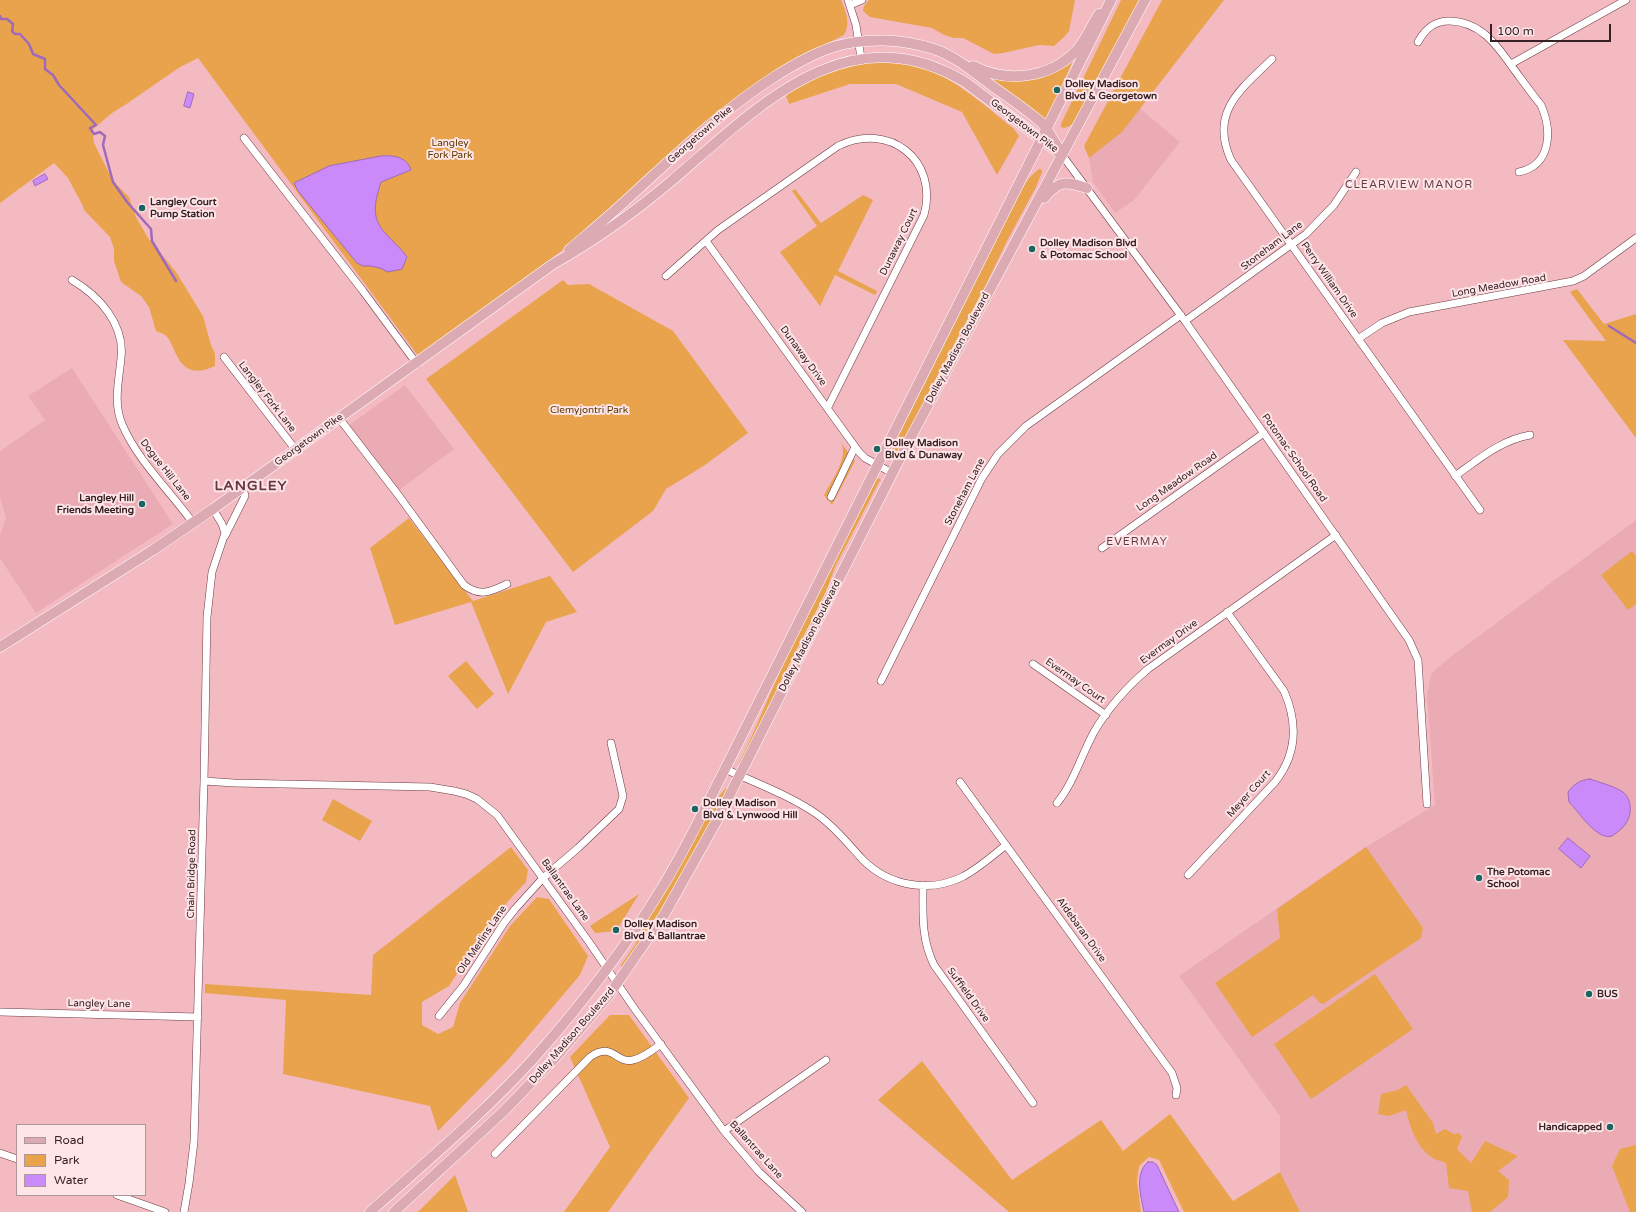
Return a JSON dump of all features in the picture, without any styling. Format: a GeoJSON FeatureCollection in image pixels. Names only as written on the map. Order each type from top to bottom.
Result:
{"type":"FeatureCollection","features":[{"type":"Feature","properties":{"kind":"main road"},"geometry":{"type":"LineString","coordinates":[[950,56],[983,71],[1003,76],[1024,76],[1044,72],[1061,63],[1075,51],[1083,41],[1107,0]]}},
{"type":"Feature","properties":{"kind":"main road","name":"Dolley Madison Boulevard"},"geometry":{"type":"LineString","coordinates":[[370,1212],[456,1134],[524,1068],[568,1018],[607,968],[631,935],[664,884],[726,769],[1111,0]]}},
{"type":"Feature","properties":{"kind":"main road","name":"Dolley Madison Boulevard"},"geometry":{"type":"LineString","coordinates":[[394,1212],[481,1133],[525,1090],[578,1033],[617,984],[672,902],[702,850],[740,776],[892,473],[1144,0]]}},
{"type":"Feature","properties":{"kind":"main road","name":"Georgetown Pike"},"geometry":{"type":"LineString","coordinates":[[0,647],[213,510],[295,449],[417,364],[552,264],[626,201],[689,142],[740,101],[784,71],[816,54],[842,45],[878,41],[924,46],[950,56],[1027,112],[1047,129],[1062,155]]}},
{"type":"Feature","properties":{"kind":"main road","name":"Georgetown Pike"},"geometry":{"type":"LineString","coordinates":[[552,264],[591,242],[628,215],[669,183],[740,122],[771,99],[818,72],[844,62],[861,58],[879,57],[907,59],[940,69],[970,85],[1062,155]]}},
{"type":"Feature","properties":{"kind":"main road"},"geometry":{"type":"LineString","coordinates":[[1031,214],[1052,189],[1058,185],[1070,183],[1087,188]]}},
{"type":"Feature","properties":{"kind":"street"},"geometry":{"type":"LineString","coordinates":[[861,58],[859,42],[849,3],[862,0]]}},
{"type":"Feature","properties":{"kind":"street"},"geometry":{"type":"LineString","coordinates":[[1510,64],[1626,0]]}},
{"type":"Feature","properties":{"kind":"street"},"geometry":{"type":"LineString","coordinates":[[1418,42],[1423,33],[1436,23],[1448,21],[1464,23],[1475,27],[1485,33],[1493,41],[1540,105],[1548,127],[1548,137],[1543,156],[1531,168],[1519,172]]}},
{"type":"Feature","properties":{"kind":"street","name":"Perry William Drive"},"geometry":{"type":"LineString","coordinates":[[1272,58],[1234,98],[1225,117],[1224,138],[1231,160],[1480,510]]}},
{"type":"Feature","properties":{"kind":"street"},"geometry":{"type":"LineString","coordinates":[[244,138],[363,291],[417,364]]}},
{"type":"Feature","properties":{"kind":"street","name":"Dunaway Court"},"geometry":{"type":"LineString","coordinates":[[666,276],[718,230],[824,155],[846,142],[864,138],[885,140],[904,148],[919,165],[927,184],[927,200],[924,215],[828,407]]}},
{"type":"Feature","properties":{"kind":"street","name":"Potomac School Road"},"geometry":{"type":"LineString","coordinates":[[1062,155],[1183,318],[1401,626],[1409,640],[1418,660],[1427,804]]}},
{"type":"Feature","properties":{"kind":"street","name":"Stoneham Lane"},"geometry":{"type":"LineString","coordinates":[[881,681],[982,478],[998,454],[1026,426],[1306,234],[1334,205],[1356,172]]}},
{"type":"Feature","properties":{"kind":"street","name":"Long Meadow Road"},"geometry":{"type":"LineString","coordinates":[[1358,339],[1382,323],[1409,312],[1573,281],[1584,276],[1636,238]]}},
{"type":"Feature","properties":{"kind":"street","name":"Dunaway Drive"},"geometry":{"type":"LineString","coordinates":[[706,241],[828,407],[855,447],[866,458],[892,473]]}},
{"type":"Feature","properties":{"kind":"street","name":"Dogue Hill Lane"},"geometry":{"type":"LineString","coordinates":[[72,280],[87,289],[96,297],[111,317],[117,328],[122,357],[116,401],[122,424],[131,442],[138,453],[193,522]]}},
{"type":"Feature","properties":{"kind":"street","name":"Langley Fork Lane"},"geometry":{"type":"LineString","coordinates":[[224,357],[295,449]]}},
{"type":"Feature","properties":{"kind":"street"},"geometry":{"type":"LineString","coordinates":[[339,418],[399,496],[464,585],[472,591],[484,592],[491,591],[507,584]]}},
{"type":"Feature","properties":{"kind":"street","name":"Long Meadow Road"},"geometry":{"type":"LineString","coordinates":[[1102,548],[1264,433]]}},
{"type":"Feature","properties":{"kind":"street"},"geometry":{"type":"LineString","coordinates":[[1455,476],[1499,446],[1510,440],[1530,435]]}},
{"type":"Feature","properties":{"kind":"street"},"geometry":{"type":"LineString","coordinates":[[830,497],[855,447]]}},
{"type":"Feature","properties":{"kind":"street","name":"Chain Bridge Road"},"geometry":{"type":"LineString","coordinates":[[184,1212],[194,1142],[207,616],[212,572],[224,538],[246,496],[243,488]]}},
{"type":"Feature","properties":{"kind":"street"},"geometry":{"type":"LineString","coordinates":[[213,510],[222,524],[224,538]]}},
{"type":"Feature","properties":{"kind":"street","name":"Evermay Drive"},"geometry":{"type":"LineString","coordinates":[[1057,803],[1073,780],[1091,738],[1106,715],[1119,698],[1148,668],[1336,535]]}},
{"type":"Feature","properties":{"kind":"street","name":"Meyer Court"},"geometry":{"type":"LineString","coordinates":[[1188,875],[1278,778],[1287,764],[1294,740],[1293,716],[1284,692],[1227,612]]}},
{"type":"Feature","properties":{"kind":"street","name":"Evermay Court"},"geometry":{"type":"LineString","coordinates":[[1033,664],[1106,715]]}},
{"type":"Feature","properties":{"kind":"street","name":"Old Merlins Lane"},"geometry":{"type":"LineString","coordinates":[[439,1016],[464,985],[504,923],[543,878],[578,848],[619,809],[623,796],[611,743]]}},
{"type":"Feature","properties":{"kind":"street"},"geometry":{"type":"LineString","coordinates":[[726,769],[800,804],[817,814],[844,837],[864,860],[885,876],[904,883],[923,886],[943,883],[962,876],[1006,845]]}},
{"type":"Feature","properties":{"kind":"street","name":"Ballantrae Lane"},"geometry":{"type":"LineString","coordinates":[[204,781],[415,787],[454,791],[477,799],[497,815],[724,1131],[759,1172],[802,1212]]}},
{"type":"Feature","properties":{"kind":"street","name":"Aldebaran Drive"},"geometry":{"type":"LineString","coordinates":[[960,782],[1172,1072],[1177,1088],[1176,1095]]}},
{"type":"Feature","properties":{"kind":"street","name":"Suffield Drive"},"geometry":{"type":"LineString","coordinates":[[923,886],[922,927],[926,947],[934,965],[1033,1103]]}},
{"type":"Feature","properties":{"kind":"street","name":"Langley Lane"},"geometry":{"type":"LineString","coordinates":[[0,1012],[198,1017]]}},
{"type":"Feature","properties":{"kind":"street"},"geometry":{"type":"LineString","coordinates":[[495,1154],[596,1052],[609,1051],[622,1059],[634,1060],[661,1044]]}},
{"type":"Feature","properties":{"kind":"street"},"geometry":{"type":"LineString","coordinates":[[724,1131],[826,1060]]}},
{"type":"Feature","properties":{"kind":"street"},"geometry":{"type":"LineString","coordinates":[[0,1153],[16,1159]]}},
{"type":"Feature","properties":{"kind":"street"},"geometry":{"type":"LineString","coordinates":[[120,1196],[165,1212]]}},
{"type":"Feature","properties":{"kind":"shaded area"},"geometry":{"type":"Polygon","coordinates":[[[1132,102],[1180,142],[1134,200],[1115,213],[1093,182],[1089,158],[1132,102]]]}},
{"type":"Feature","properties":{"kind":"shaded area"},"geometry":{"type":"Polygon","coordinates":[[[72,368],[173,524],[36,613],[0,558],[0,535],[6,518],[0,497],[0,451],[45,420],[28,396],[72,368]]]}},
{"type":"Feature","properties":{"kind":"shaded area"},"geometry":{"type":"Polygon","coordinates":[[[405,385],[454,449],[398,491],[348,426],[405,385]]]}},
{"type":"Feature","properties":{"kind":"shaded area","name":"The Potomac School"},"geometry":{"type":"Polygon","coordinates":[[[1636,520],[1636,1212],[1300,1212],[1280,1172],[1280,1116],[1179,976],[1366,847],[1435,805],[1427,695],[1431,674],[1449,658],[1636,520]]]}},
{"type":"Feature","properties":{"kind":"green space","name":"Langley Fork Park"},"geometry":{"type":"Polygon","coordinates":[[[0,0],[841,0],[846,13],[847,26],[844,35],[796,59],[759,81],[730,102],[583,235],[419,357],[198,58],[180,67],[112,113],[92,130],[94,143],[113,181],[129,197],[136,217],[148,238],[176,272],[203,316],[215,354],[215,366],[209,369],[197,371],[183,365],[167,337],[156,331],[149,307],[141,296],[121,282],[114,261],[114,249],[110,237],[84,210],[68,178],[54,163],[0,203],[0,0]]]}},
{"type":"Feature","properties":{"kind":"green space"},"geometry":{"type":"Polygon","coordinates":[[[869,0],[1075,0],[1069,31],[1054,46],[1039,45],[994,54],[963,38],[954,38],[944,35],[932,28],[870,17],[863,11],[864,6],[869,0]]]}},
{"type":"Feature","properties":{"kind":"green space"},"geometry":{"type":"Polygon","coordinates":[[[1121,0],[1140,0],[1076,120],[1070,126],[1064,128],[1061,127],[1061,124],[1121,0]]]}},
{"type":"Feature","properties":{"kind":"green space"},"geometry":{"type":"Polygon","coordinates":[[[1162,0],[1224,0],[1122,132],[1089,158],[1084,146],[1162,0]]]}},
{"type":"Feature","properties":{"kind":"green space"},"geometry":{"type":"Polygon","coordinates":[[[1073,61],[1045,123],[980,73],[1033,79],[1045,76],[1073,61]]]}},
{"type":"Feature","properties":{"kind":"green space"},"geometry":{"type":"Polygon","coordinates":[[[861,62],[907,63],[926,69],[952,82],[977,99],[1013,128],[1019,136],[997,175],[962,112],[896,84],[850,84],[789,104],[786,96],[800,86],[817,77],[851,64],[861,62]]]}},
{"type":"Feature","properties":{"kind":"green space"},"geometry":{"type":"Polygon","coordinates":[[[1041,169],[1042,172],[1036,187],[1007,241],[960,339],[897,454],[893,456],[891,451],[1023,187],[1029,178],[1041,169]]]}},
{"type":"Feature","properties":{"kind":"green space"},"geometry":{"type":"Polygon","coordinates":[[[795,189],[821,223],[863,195],[873,200],[838,271],[877,291],[875,295],[835,275],[820,306],[780,252],[817,226],[792,191],[795,189]]]}},
{"type":"Feature","properties":{"kind":"green space","name":"Clemyjontri Park"},"geometry":{"type":"Polygon","coordinates":[[[563,280],[568,285],[589,284],[673,331],[748,433],[705,465],[666,489],[653,511],[573,572],[426,379],[563,280]]]}},
{"type":"Feature","properties":{"kind":"green space"},"geometry":{"type":"Polygon","coordinates":[[[1577,289],[1604,324],[1636,314],[1636,438],[1563,340],[1606,341],[1570,292],[1577,289]]]}},
{"type":"Feature","properties":{"kind":"green space"},"geometry":{"type":"Polygon","coordinates":[[[841,443],[855,461],[832,505],[824,495],[835,477],[841,462],[843,449],[841,443]]]}},
{"type":"Feature","properties":{"kind":"green space"},"geometry":{"type":"Polygon","coordinates":[[[879,478],[881,480],[835,567],[820,608],[740,765],[739,763],[802,625],[864,503],[877,479],[879,478]]]}},
{"type":"Feature","properties":{"kind":"green space"},"geometry":{"type":"Polygon","coordinates":[[[409,518],[473,601],[550,576],[577,612],[546,622],[508,694],[471,602],[395,625],[370,548],[409,518]]]}},
{"type":"Feature","properties":{"kind":"green space"},"geometry":{"type":"Polygon","coordinates":[[[1632,551],[1636,557],[1636,604],[1628,610],[1601,575],[1632,551]]]}},
{"type":"Feature","properties":{"kind":"green space"},"geometry":{"type":"Polygon","coordinates":[[[466,661],[494,694],[477,709],[448,676],[466,661]]]}},
{"type":"Feature","properties":{"kind":"green space"},"geometry":{"type":"Polygon","coordinates":[[[726,788],[728,789],[683,876],[643,940],[621,968],[621,965],[635,945],[646,922],[713,803],[726,788]]]}},
{"type":"Feature","properties":{"kind":"green space"},"geometry":{"type":"Polygon","coordinates":[[[333,799],[372,821],[360,841],[322,820],[333,799]]]}},
{"type":"Feature","properties":{"kind":"green space"},"geometry":{"type":"Polygon","coordinates":[[[511,847],[528,870],[526,882],[497,913],[449,986],[422,1002],[422,1025],[438,1034],[453,1027],[460,1003],[510,926],[537,897],[549,899],[588,956],[580,975],[507,1061],[438,1131],[430,1106],[283,1074],[286,1000],[205,993],[205,984],[371,995],[373,955],[511,847]]]}},
{"type":"Feature","properties":{"kind":"green space"},"geometry":{"type":"Polygon","coordinates":[[[1366,847],[1423,928],[1421,938],[1323,1004],[1313,995],[1252,1037],[1215,983],[1280,938],[1277,909],[1366,847]]]}},
{"type":"Feature","properties":{"kind":"green space"},"geometry":{"type":"Polygon","coordinates":[[[639,894],[616,931],[595,933],[590,926],[639,894]]]}},
{"type":"Feature","properties":{"kind":"green space"},"geometry":{"type":"Polygon","coordinates":[[[1375,974],[1413,1029],[1311,1099],[1274,1044],[1375,974]]]}},
{"type":"Feature","properties":{"kind":"green space"},"geometry":{"type":"Polygon","coordinates":[[[610,1015],[629,1015],[689,1098],[608,1212],[564,1212],[610,1147],[570,1057],[610,1015]]]}},
{"type":"Feature","properties":{"kind":"green space"},"geometry":{"type":"Polygon","coordinates":[[[922,1061],[1012,1180],[1101,1120],[1123,1151],[1170,1114],[1233,1201],[1280,1172],[1300,1212],[1184,1212],[1159,1160],[1149,1157],[1139,1166],[1137,1181],[1141,1212],[1009,1212],[878,1100],[922,1061]]]}},
{"type":"Feature","properties":{"kind":"green space"},"geometry":{"type":"Polygon","coordinates":[[[1406,1085],[1433,1123],[1436,1134],[1445,1129],[1454,1134],[1459,1133],[1462,1137],[1457,1149],[1471,1163],[1485,1141],[1518,1156],[1498,1171],[1509,1180],[1508,1197],[1490,1212],[1472,1212],[1468,1191],[1449,1188],[1446,1163],[1433,1158],[1421,1147],[1409,1123],[1406,1110],[1389,1116],[1378,1114],[1381,1094],[1398,1090],[1406,1085]]]}},
{"type":"Feature","properties":{"kind":"green space"},"geometry":{"type":"Polygon","coordinates":[[[1636,1145],[1636,1212],[1630,1212],[1612,1166],[1620,1149],[1636,1145]]]}},
{"type":"Feature","properties":{"kind":"green space"},"geometry":{"type":"Polygon","coordinates":[[[455,1175],[468,1212],[418,1212],[455,1175]]]}},
{"type":"Feature","properties":{"kind":"water"},"geometry":{"type":"Polygon","coordinates":[[[188,92],[194,94],[190,108],[184,106],[188,92]]]}},
{"type":"Feature","properties":{"kind":"water"},"geometry":{"type":"Polygon","coordinates":[[[381,156],[399,158],[406,162],[411,170],[381,182],[377,196],[375,209],[378,222],[381,228],[407,257],[402,269],[388,272],[380,268],[363,266],[357,263],[298,191],[294,183],[329,166],[381,156]]]}},
{"type":"Feature","properties":{"kind":"water"},"geometry":{"type":"Polygon","coordinates":[[[45,174],[48,179],[35,186],[33,181],[45,174]]]}},
{"type":"Feature","properties":{"kind":"water"},"geometry":{"type":"Polygon","coordinates":[[[1590,779],[1612,786],[1623,792],[1630,804],[1630,813],[1627,822],[1612,836],[1600,834],[1594,830],[1569,802],[1568,792],[1570,789],[1580,781],[1590,779]]]}},
{"type":"Feature","properties":{"kind":"water"},"geometry":{"type":"Polygon","coordinates":[[[1568,838],[1590,856],[1581,868],[1559,849],[1568,838]]]}},
{"type":"Feature","properties":{"kind":"water"},"geometry":{"type":"Polygon","coordinates":[[[1148,1162],[1153,1162],[1157,1165],[1179,1212],[1144,1212],[1140,1192],[1140,1179],[1141,1172],[1148,1162]]]}},
{"type":"Feature","properties":{"kind":"waterway"},"geometry":{"type":"LineString","coordinates":[[0,16],[1,19],[7,19],[13,24],[12,31],[15,34],[20,34],[29,44],[33,54],[45,59],[45,69],[53,75],[59,85],[96,125],[90,128],[94,134],[100,132],[105,136],[103,145],[113,182],[127,202],[151,229],[152,241],[176,281]]}},
{"type":"Feature","properties":{"kind":"waterway"},"geometry":{"type":"LineString","coordinates":[[1609,326],[1636,343]]}},
{"type":"Feature","properties":{"kind":"place","name":"Dolley Madison Blvd & Georgetown"},"geometry":{"type":"Point","coordinates":[1057,90]}},
{"type":"Feature","properties":{"kind":"place","name":"Langley Court Pump Station"},"geometry":{"type":"Point","coordinates":[142,208]}},
{"type":"Feature","properties":{"kind":"place","name":"Dolley Madison Blvd & Potomac School"},"geometry":{"type":"Point","coordinates":[1032,249]}},
{"type":"Feature","properties":{"kind":"place","name":"Dolley Madison Blvd & Dunaway"},"geometry":{"type":"Point","coordinates":[877,449]}},
{"type":"Feature","properties":{"kind":"place","name":"Langley Hill Friends Meeting"},"geometry":{"type":"Point","coordinates":[142,504]}},
{"type":"Feature","properties":{"kind":"place","name":"Dolley Madison Blvd & Lynwood Hill"},"geometry":{"type":"Point","coordinates":[695,809]}},
{"type":"Feature","properties":{"kind":"place","name":"The Potomac School"},"geometry":{"type":"Point","coordinates":[1479,878]}},
{"type":"Feature","properties":{"kind":"place","name":"Dolley Madison Blvd & Ballantrae"},"geometry":{"type":"Point","coordinates":[616,930]}},
{"type":"Feature","properties":{"kind":"place","name":"BUS"},"geometry":{"type":"Point","coordinates":[1589,994]}},
{"type":"Feature","properties":{"kind":"place","name":"Handicapped"},"geometry":{"type":"Point","coordinates":[1610,1127]}},
{"type":"Feature","properties":{"kind":"district","name":"CLEARVIEW MANOR"},"geometry":{"type":"Point","coordinates":[1409,185]}},
{"type":"Feature","properties":{"kind":"district","name":"LANGLEY"},"geometry":{"type":"Point","coordinates":[251,486]}},
{"type":"Feature","properties":{"kind":"district","name":"EVERMAY"},"geometry":{"type":"Point","coordinates":[1137,542]}}]}
